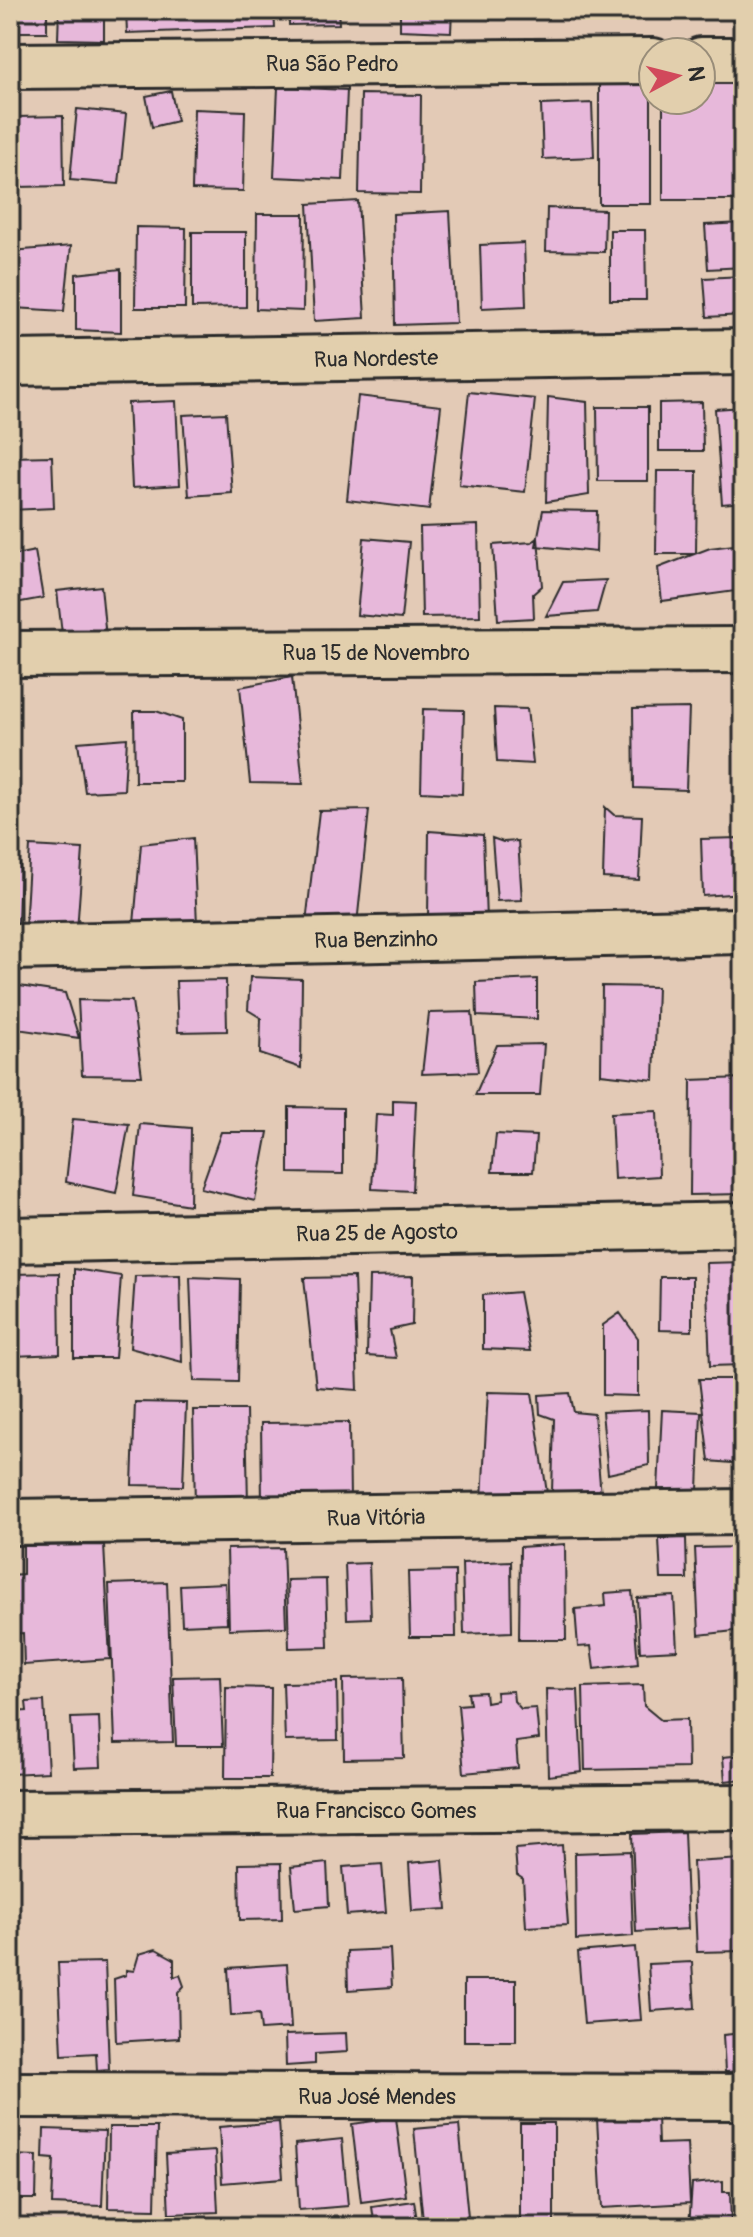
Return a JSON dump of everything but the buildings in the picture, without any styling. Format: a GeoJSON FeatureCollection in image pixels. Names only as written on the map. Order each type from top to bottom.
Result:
{"type":"FeatureCollection","features":[{"type":"Feature","properties":{"kind":"street"},"geometry":{"type":"LineString","coordinates":[[717,60],[743,60]]}},
{"type":"Feature","properties":{"kind":"street","name":"Rua São Pedro"},"geometry":{"type":"LineString","coordinates":[[10,66],[637,61]]}},
{"type":"Feature","properties":{"kind":"street","name":"Rua Nordeste"},"geometry":{"type":"LineString","coordinates":[[10,363],[743,352]]}},
{"type":"Feature","properties":{"kind":"street","name":"Rua 15 de Novembro"},"geometry":{"type":"LineString","coordinates":[[10,654],[743,650]]}},
{"type":"Feature","properties":{"kind":"street","name":"Rua Benzinho"},"geometry":{"type":"LineString","coordinates":[[10,947],[743,931]]}},
{"type":"Feature","properties":{"kind":"street","name":"Rua 25 de Agosto"},"geometry":{"type":"LineString","coordinates":[[10,1240],[743,1225]]}},
{"type":"Feature","properties":{"kind":"street","name":"Rua Vitória"},"geometry":{"type":"LineString","coordinates":[[10,1522],[743,1512]]}},
{"type":"Feature","properties":{"kind":"street","name":"Rua Francisco Gomes"},"geometry":{"type":"LineString","coordinates":[[10,1813],[743,1807]]}},
{"type":"Feature","properties":{"kind":"street","name":"Rua José Mendes"},"geometry":{"type":"LineString","coordinates":[[10,2095],[743,2097]]}}]}
